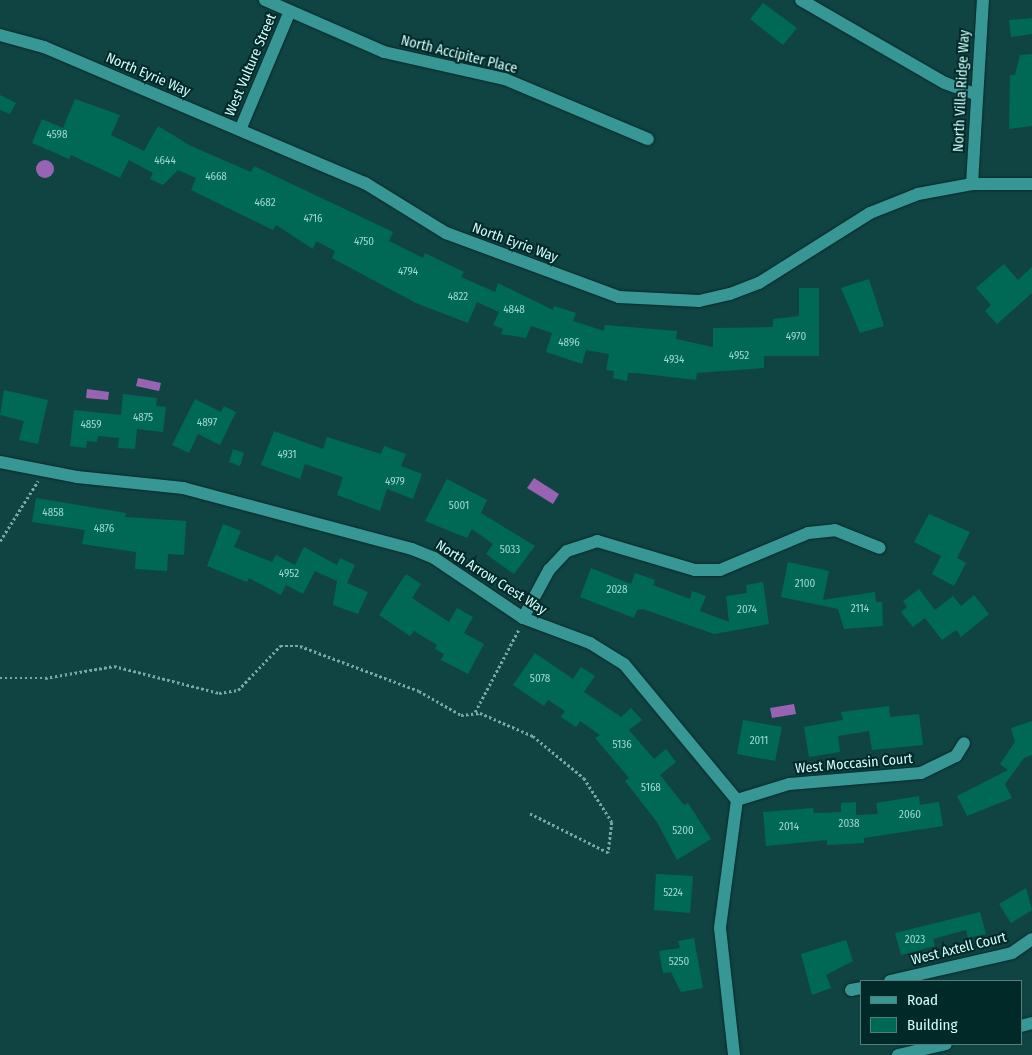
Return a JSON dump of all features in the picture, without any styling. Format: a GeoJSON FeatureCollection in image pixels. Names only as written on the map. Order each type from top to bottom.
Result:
{"type":"FeatureCollection","features":[{"type":"Feature","properties":{"kind":"street","name":"North Accipiter Place"},"geometry":{"type":"LineString","coordinates":[[265,0],[384,52],[505,79],[648,139]]}},
{"type":"Feature","properties":{"kind":"street"},"geometry":{"type":"LineString","coordinates":[[801,0],[945,83],[976,94]]}},
{"type":"Feature","properties":{"kind":"street","name":"North Villa Ridge Way"},"geometry":{"type":"LineString","coordinates":[[972,184],[983,0]]}},
{"type":"Feature","properties":{"kind":"street","name":"West Vulture Street"},"geometry":{"type":"LineString","coordinates":[[240,130],[290,11]]}},
{"type":"Feature","properties":{"kind":"street","name":"North Eyrie Way"},"geometry":{"type":"LineString","coordinates":[[0,35],[44,47],[365,183],[446,233],[619,297],[652,301],[699,301],[730,294],[759,283],[870,213],[918,194],[972,184],[1032,184]]}},
{"type":"Feature","properties":{"kind":"street","name":"North Arrow Crest Way"},"geometry":{"type":"LineString","coordinates":[[0,462],[77,477],[184,488],[412,549],[434,558],[522,622],[590,643],[624,664],[738,800]]}},
{"type":"Feature","properties":{"kind":"street"},"geometry":{"type":"LineString","coordinates":[[522,622],[549,570],[567,551],[597,540],[696,570],[720,570],[808,533],[835,530],[880,548]]}},
{"type":"Feature","properties":{"kind":"street","name":"West Moccasin Court"},"geometry":{"type":"LineString","coordinates":[[738,800],[789,784],[921,774],[956,756],[964,743]]}},
{"type":"Feature","properties":{"kind":"street"},"geometry":{"type":"LineString","coordinates":[[734,1055],[720,928],[738,800]]}},
{"type":"Feature","properties":{"kind":"street","name":"West Axtell Court"},"geometry":{"type":"LineString","coordinates":[[894,980],[1012,953],[1032,939]]}},
{"type":"Feature","properties":{"kind":"street"},"geometry":{"type":"LineString","coordinates":[[898,1055],[942,1045]]}},
{"type":"Feature","properties":{"kind":"path"},"geometry":{"type":"LineString","coordinates":[[0,541],[39,480]]}},
{"type":"Feature","properties":{"kind":"path"},"geometry":{"type":"LineString","coordinates":[[475,712],[522,622]]}},
{"type":"Feature","properties":{"kind":"path"},"geometry":{"type":"LineString","coordinates":[[0,678],[45,678],[114,666],[219,693],[238,690],[280,646],[300,646],[419,691],[461,715],[475,712],[533,736],[584,778],[612,822],[608,853],[528,813]]}},
{"type":"Feature","properties":{"kind":"shaded area"},"geometry":{"type":"Polygon","coordinates":[[[45,160],[51,163],[54,169],[51,175],[45,178],[39,175],[36,169],[39,163],[45,160]]]}},
{"type":"Feature","properties":{"kind":"shaded area"},"geometry":{"type":"Polygon","coordinates":[[[138,378],[161,383],[159,391],[136,386],[138,378]]]}},
{"type":"Feature","properties":{"kind":"shaded area"},"geometry":{"type":"Polygon","coordinates":[[[87,389],[109,392],[108,400],[86,398],[87,389]]]}},
{"type":"Feature","properties":{"kind":"shaded area"},"geometry":{"type":"Polygon","coordinates":[[[534,478],[559,494],[553,504],[527,488],[534,478]]]}},
{"type":"Feature","properties":{"kind":"shaded area"},"geometry":{"type":"Polygon","coordinates":[[[794,704],[796,714],[772,718],[770,708],[794,704]]]}},
{"type":"Feature","properties":{"kind":"building"},"geometry":{"type":"Polygon","coordinates":[[[763,3],[797,28],[783,45],[750,19],[763,3]]]}},
{"type":"Feature","properties":{"kind":"building"},"geometry":{"type":"Polygon","coordinates":[[[1032,18],[1032,34],[1011,37],[1009,20],[1032,18]]]}},
{"type":"Feature","properties":{"kind":"building"},"geometry":{"type":"Polygon","coordinates":[[[1032,54],[1032,126],[1009,129],[1010,75],[1015,75],[1020,55],[1032,54]]]}},
{"type":"Feature","properties":{"kind":"building"},"geometry":{"type":"Polygon","coordinates":[[[0,95],[16,103],[10,114],[0,110],[0,95]]]}},
{"type":"Feature","properties":{"kind":"building"},"geometry":{"type":"Polygon","coordinates":[[[75,99],[120,115],[111,135],[144,151],[158,126],[191,146],[251,172],[254,166],[393,232],[389,241],[423,258],[425,253],[464,272],[461,277],[495,292],[498,283],[553,310],[554,306],[576,313],[573,321],[604,331],[605,325],[677,331],[676,339],[713,347],[713,328],[773,327],[773,319],[799,316],[799,288],[819,288],[819,356],[764,356],[764,368],[697,373],[696,380],[636,373],[628,373],[627,381],[613,378],[614,371],[606,370],[609,354],[586,350],[582,364],[546,352],[552,333],[531,326],[526,338],[501,334],[503,329],[493,325],[499,312],[477,302],[468,323],[416,303],[332,258],[335,251],[316,241],[313,249],[276,225],[273,230],[191,190],[196,178],[178,170],[163,185],[150,179],[153,173],[129,160],[120,178],[71,155],[69,159],[32,143],[42,119],[63,128],[75,99]]]}},
{"type":"Feature","properties":{"kind":"building"},"geometry":{"type":"Polygon","coordinates":[[[1004,264],[1018,280],[1032,267],[1032,293],[997,324],[985,311],[991,305],[976,288],[1004,264]]]}},
{"type":"Feature","properties":{"kind":"building"},"geometry":{"type":"Polygon","coordinates":[[[869,279],[884,326],[860,333],[841,288],[869,279]]]}},
{"type":"Feature","properties":{"kind":"building"},"geometry":{"type":"Polygon","coordinates":[[[4,390],[48,400],[38,444],[19,440],[24,421],[0,415],[4,390]]]}},
{"type":"Feature","properties":{"kind":"building"},"geometry":{"type":"Polygon","coordinates":[[[123,394],[157,398],[156,406],[166,407],[163,432],[137,429],[135,449],[118,448],[119,438],[98,436],[97,442],[87,441],[86,448],[70,446],[74,410],[121,415],[123,394]]]}},
{"type":"Feature","properties":{"kind":"building"},"geometry":{"type":"Polygon","coordinates":[[[195,399],[221,412],[224,406],[236,412],[220,445],[198,434],[189,453],[172,445],[195,399]]]}},
{"type":"Feature","properties":{"kind":"building"},"geometry":{"type":"Polygon","coordinates":[[[274,431],[323,449],[327,437],[381,454],[384,446],[406,454],[401,466],[422,474],[413,499],[387,489],[380,511],[337,495],[343,477],[305,464],[300,479],[261,465],[274,431]]]}},
{"type":"Feature","properties":{"kind":"building"},"geometry":{"type":"Polygon","coordinates":[[[233,449],[244,453],[240,466],[229,462],[233,449]]]}},
{"type":"Feature","properties":{"kind":"building"},"geometry":{"type":"Polygon","coordinates":[[[447,479],[487,500],[481,513],[535,546],[514,574],[486,554],[493,544],[472,529],[467,538],[425,521],[447,479]]]}},
{"type":"Feature","properties":{"kind":"building"},"geometry":{"type":"Polygon","coordinates":[[[36,498],[126,513],[125,517],[186,521],[184,555],[168,554],[167,571],[135,569],[136,552],[82,544],[85,530],[32,522],[36,498]]]}},
{"type":"Feature","properties":{"kind":"building"},"geometry":{"type":"Polygon","coordinates":[[[929,514],[970,532],[957,558],[966,563],[954,586],[932,574],[941,556],[914,542],[929,514]]]}},
{"type":"Feature","properties":{"kind":"building"},"geometry":{"type":"Polygon","coordinates":[[[223,524],[241,531],[234,547],[272,562],[276,555],[295,565],[304,547],[337,565],[340,558],[355,565],[347,583],[368,592],[358,614],[333,605],[337,581],[315,571],[303,594],[286,585],[281,595],[249,578],[247,582],[207,566],[223,524]]]}},
{"type":"Feature","properties":{"kind":"building"},"geometry":{"type":"Polygon","coordinates":[[[788,562],[829,571],[823,600],[875,592],[876,602],[882,602],[883,626],[844,629],[838,609],[781,597],[788,562]]]}},
{"type":"Feature","properties":{"kind":"building"},"geometry":{"type":"Polygon","coordinates":[[[591,568],[631,584],[635,573],[655,580],[653,585],[690,599],[692,591],[706,596],[700,611],[729,622],[726,596],[747,593],[746,585],[763,582],[769,624],[714,634],[643,609],[637,610],[634,618],[580,597],[591,568]]]}},
{"type":"Feature","properties":{"kind":"building"},"geometry":{"type":"Polygon","coordinates":[[[406,574],[421,584],[412,598],[449,622],[457,608],[473,617],[464,633],[484,644],[468,674],[441,660],[444,654],[435,649],[437,645],[414,631],[410,636],[379,615],[406,574]]]}},
{"type":"Feature","properties":{"kind":"building"},"geometry":{"type":"Polygon","coordinates":[[[919,589],[935,610],[953,596],[961,606],[974,595],[989,614],[961,637],[956,630],[942,640],[925,618],[913,627],[901,612],[907,607],[903,601],[919,589]]]}},
{"type":"Feature","properties":{"kind":"building"},"geometry":{"type":"Polygon","coordinates":[[[535,653],[573,679],[581,667],[595,676],[584,692],[621,717],[631,708],[642,720],[629,730],[654,759],[666,749],[676,762],[660,775],[684,805],[688,803],[711,839],[677,860],[657,822],[625,781],[629,778],[595,738],[600,735],[580,721],[576,727],[561,717],[565,711],[548,700],[544,706],[513,685],[535,653]]]}},
{"type":"Feature","properties":{"kind":"building"},"geometry":{"type":"Polygon","coordinates":[[[889,706],[890,717],[919,714],[923,745],[872,750],[869,731],[838,736],[840,752],[809,757],[804,727],[843,720],[841,712],[889,706]]]}},
{"type":"Feature","properties":{"kind":"building"},"geometry":{"type":"Polygon","coordinates":[[[743,720],[782,727],[775,761],[737,754],[743,720]]]}},
{"type":"Feature","properties":{"kind":"building"},"geometry":{"type":"Polygon","coordinates":[[[1032,721],[1032,755],[1024,758],[1005,784],[1012,798],[967,816],[957,796],[1008,770],[1000,764],[1015,742],[1011,728],[1032,721]]]}},
{"type":"Feature","properties":{"kind":"building"},"geometry":{"type":"Polygon","coordinates":[[[919,796],[920,805],[939,802],[943,826],[864,838],[864,843],[827,845],[827,840],[766,846],[763,812],[813,808],[814,813],[841,812],[841,803],[856,802],[856,815],[878,814],[876,803],[919,796]]]}},
{"type":"Feature","properties":{"kind":"building"},"geometry":{"type":"Polygon","coordinates":[[[656,874],[693,876],[690,913],[654,910],[656,874]]]}},
{"type":"Feature","properties":{"kind":"building"},"geometry":{"type":"Polygon","coordinates":[[[1026,888],[1032,910],[1011,923],[999,904],[1026,888]]]}},
{"type":"Feature","properties":{"kind":"building"},"geometry":{"type":"Polygon","coordinates":[[[980,912],[986,934],[968,938],[966,930],[933,939],[935,946],[901,955],[895,933],[980,912]]]}},
{"type":"Feature","properties":{"kind":"building"},"geometry":{"type":"Polygon","coordinates":[[[694,938],[703,988],[681,992],[671,972],[663,973],[659,951],[680,948],[678,941],[694,938]]]}},
{"type":"Feature","properties":{"kind":"building"},"geometry":{"type":"Polygon","coordinates":[[[846,940],[853,961],[826,975],[831,988],[812,995],[801,954],[846,940]]]}}]}
